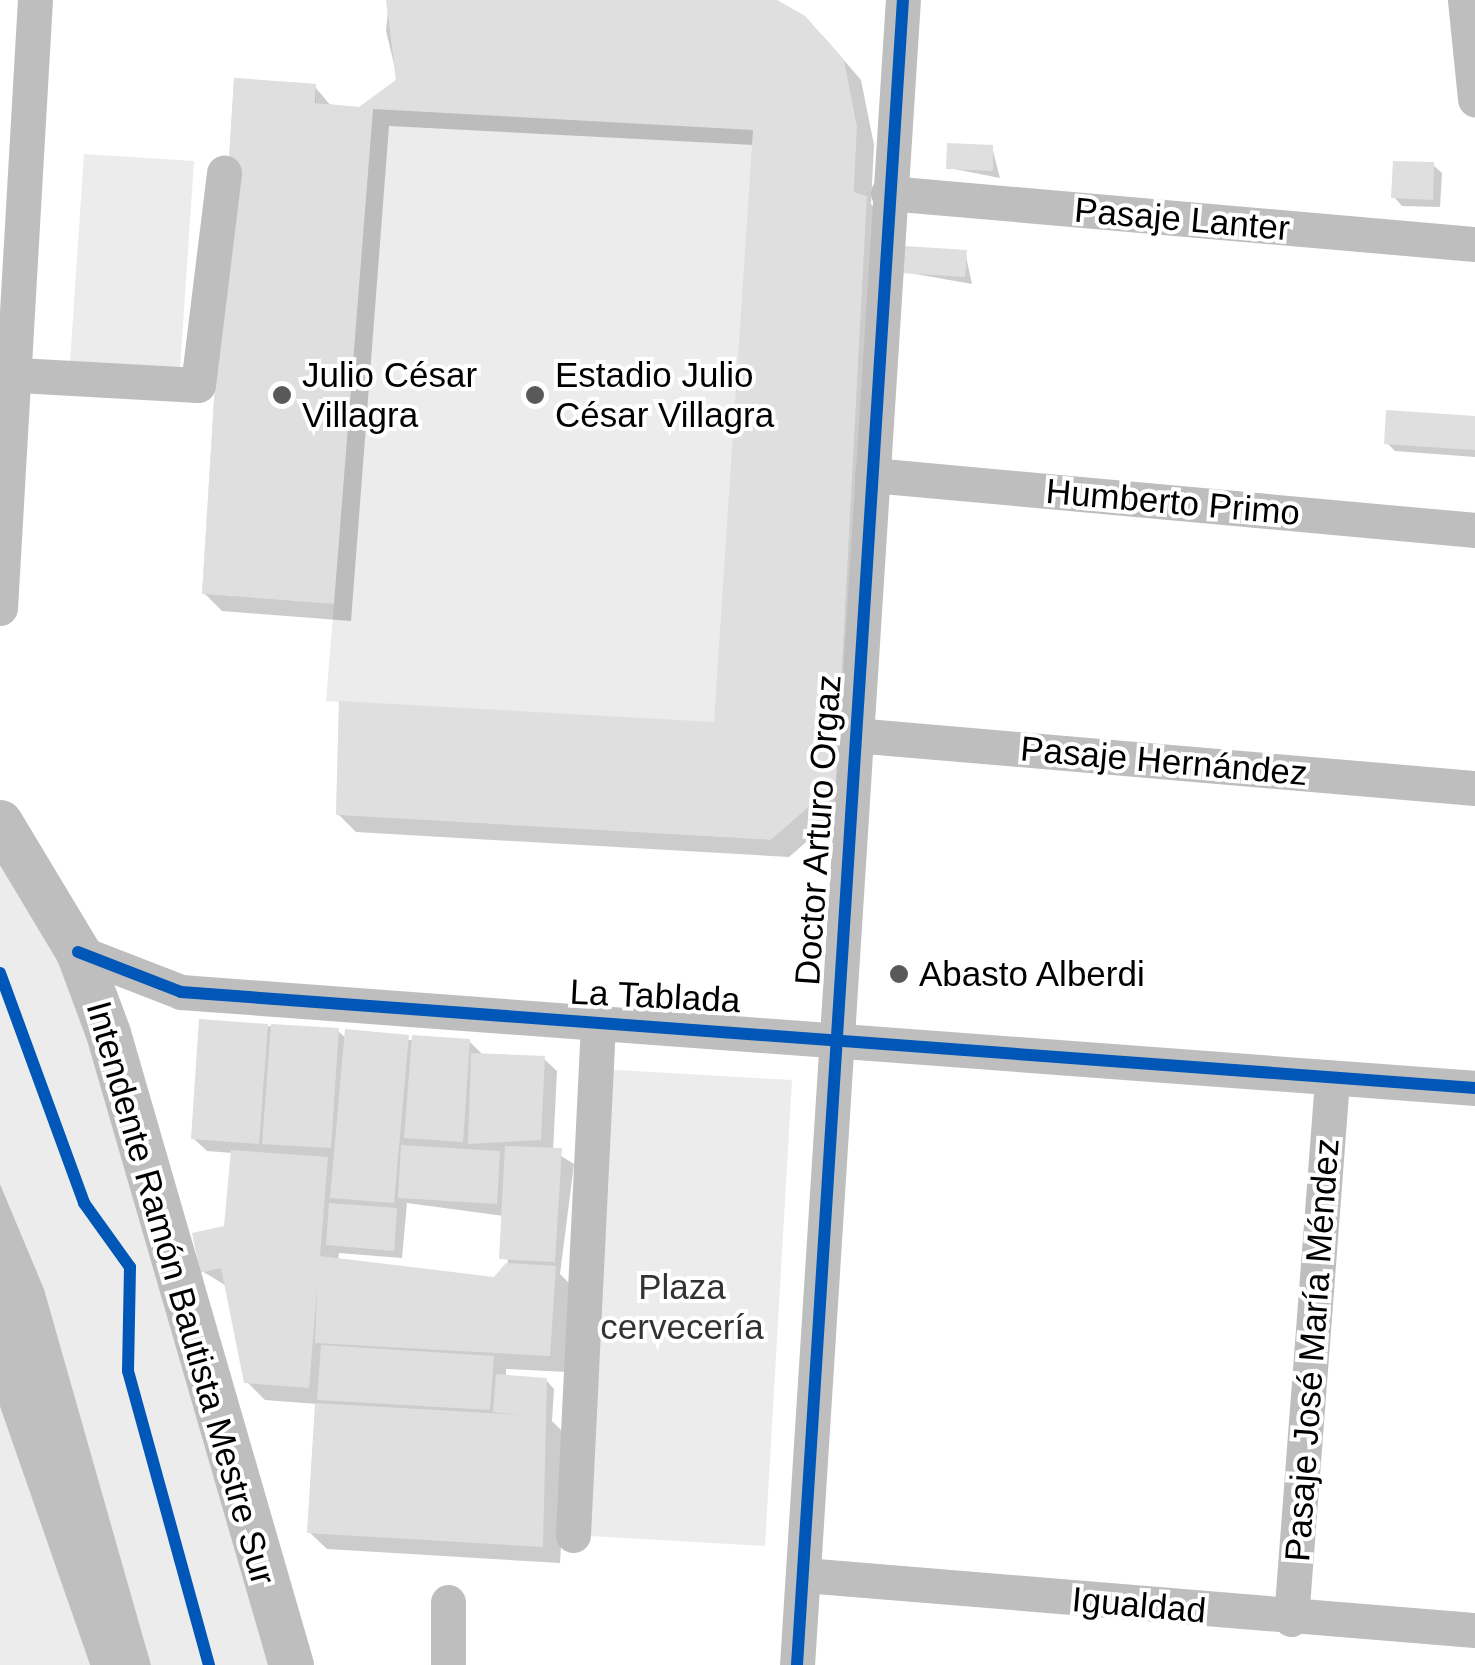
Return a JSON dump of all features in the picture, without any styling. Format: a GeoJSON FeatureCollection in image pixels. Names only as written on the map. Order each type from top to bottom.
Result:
{"type":"FeatureCollection","features":[{"type":"Feature","properties":{"kind":"main road","name":"Intendente Ramón Bautista Mestre Sur"},"geometry":{"type":"LineString","coordinates":[[0,822],[78,952],[290,1665]]}},
{"type":"Feature","properties":{"kind":"street"},"geometry":{"type":"LineString","coordinates":[[0,608],[7,374],[35,0]]}},
{"type":"Feature","properties":{"kind":"street","name":"Doctor Arturo Orgaz"},"geometry":{"type":"LineString","coordinates":[[797,1665],[903,0]]}},
{"type":"Feature","properties":{"kind":"street"},"geometry":{"type":"LineString","coordinates":[[1465,0],[1475,99]]}},
{"type":"Feature","properties":{"kind":"street"},"geometry":{"type":"LineString","coordinates":[[7,374],[198,385],[224,173]]}},
{"type":"Feature","properties":{"kind":"street","name":"Pasaje Lanter"},"geometry":{"type":"LineString","coordinates":[[888,193],[1475,244]]}},
{"type":"Feature","properties":{"kind":"street","name":"Humberto Primo"},"geometry":{"type":"LineString","coordinates":[[872,475],[1475,530]]}},
{"type":"Feature","properties":{"kind":"street","name":"Pasaje Hernández"},"geometry":{"type":"LineString","coordinates":[[854,734],[1475,788]]}},
{"type":"Feature","properties":{"kind":"street","name":"La Tablada"},"geometry":{"type":"LineString","coordinates":[[78,952],[181,992],[598,1024],[835,1037],[1332,1080],[1475,1088]]}},
{"type":"Feature","properties":{"kind":"street"},"geometry":{"type":"LineString","coordinates":[[573,1535],[598,1024]]}},
{"type":"Feature","properties":{"kind":"street","name":"Pasaje José María Méndez"},"geometry":{"type":"LineString","coordinates":[[1291,1619],[1332,1080]]}},
{"type":"Feature","properties":{"kind":"street","name":"Igualdad"},"geometry":{"type":"LineString","coordinates":[[804,1575],[1291,1619],[1475,1630]]}},
{"type":"Feature","properties":{"kind":"street"},"geometry":{"type":"LineString","coordinates":[[448,1602],[448,1665]]}},
{"type":"Feature","properties":{"kind":"green space","name":"Estadio Julio César Villagra"},"geometry":{"type":"Polygon","coordinates":[[[386,0],[777,0],[805,16],[844,60],[857,126],[854,192],[867,196],[836,783],[771,840],[336,815],[339,702],[326,701],[334,604],[202,594],[234,78],[316,84],[316,103],[359,107],[396,80],[386,0]]]}},
{"type":"Feature","properties":{"kind":"green space"},"geometry":{"type":"Polygon","coordinates":[[[84,154],[194,161],[180,370],[70,363],[84,154]]]}},
{"type":"Feature","properties":{"kind":"green space"},"geometry":{"type":"Polygon","coordinates":[[[0,822],[55,907],[291,1665],[151,1665],[44,1289],[0,1184],[0,822]]]}},
{"type":"Feature","properties":{"kind":"green space","name":"Plaza cervecería"},"geometry":{"type":"Polygon","coordinates":[[[600,1069],[792,1080],[765,1546],[573,1535],[600,1069]]]}},
{"type":"Feature","properties":{"kind":"green space"},"geometry":{"type":"Polygon","coordinates":[[[0,1373],[32,1437],[37,1510],[83,1536],[96,1665],[0,1665],[0,1373]]]}},
{"type":"Feature","properties":{"kind":"shaded area"},"geometry":{"type":"Polygon","coordinates":[[[0,1184],[44,1289],[151,1665],[96,1665],[65,1559],[82,1535],[37,1510],[32,1438],[0,1373],[0,1184]]]}},
{"type":"Feature","properties":{"kind":"building","name":"Julio César Villagra"},"geometry":{"type":"Polygon","coordinates":[[[386,0],[777,0],[805,16],[844,60],[857,126],[854,192],[867,196],[836,783],[771,840],[336,815],[339,701],[714,722],[753,130],[373,109],[334,604],[202,594],[234,78],[316,84],[315,103],[359,107],[396,80],[386,0]]]}},
{"type":"Feature","properties":{"kind":"building"},"geometry":{"type":"Polygon","coordinates":[[[947,143],[993,145],[993,171],[946,169],[947,143]]]}},
{"type":"Feature","properties":{"kind":"building"},"geometry":{"type":"Polygon","coordinates":[[[1393,161],[1434,162],[1433,200],[1391,198],[1393,161]]]}},
{"type":"Feature","properties":{"kind":"building"},"geometry":{"type":"Polygon","coordinates":[[[904,246],[967,250],[965,277],[902,273],[904,246]]]}},
{"type":"Feature","properties":{"kind":"building"},"geometry":{"type":"Polygon","coordinates":[[[1386,410],[1475,416],[1475,450],[1384,444],[1386,410]]]}},
{"type":"Feature","properties":{"kind":"building"},"geometry":{"type":"Polygon","coordinates":[[[199,1019],[268,1024],[259,1144],[191,1139],[199,1019]]]}},
{"type":"Feature","properties":{"kind":"building"},"geometry":{"type":"Polygon","coordinates":[[[271,1024],[339,1028],[331,1148],[262,1144],[271,1024]]]}},
{"type":"Feature","properties":{"kind":"building"},"geometry":{"type":"Polygon","coordinates":[[[345,1029],[409,1035],[394,1203],[330,1198],[345,1029]]]}},
{"type":"Feature","properties":{"kind":"building"},"geometry":{"type":"Polygon","coordinates":[[[412,1035],[470,1039],[463,1142],[404,1138],[412,1035]]]}},
{"type":"Feature","properties":{"kind":"building"},"geometry":{"type":"Polygon","coordinates":[[[471,1053],[545,1056],[541,1140],[468,1144],[471,1053]]]}},
{"type":"Feature","properties":{"kind":"building"},"geometry":{"type":"Polygon","coordinates":[[[401,1145],[500,1151],[497,1204],[398,1198],[401,1145]]]}},
{"type":"Feature","properties":{"kind":"building"},"geometry":{"type":"Polygon","coordinates":[[[505,1146],[562,1148],[555,1262],[499,1259],[505,1146]]]}},
{"type":"Feature","properties":{"kind":"building"},"geometry":{"type":"Polygon","coordinates":[[[231,1150],[328,1157],[320,1256],[494,1277],[506,1263],[556,1266],[550,1356],[315,1343],[317,1289],[309,1388],[244,1383],[221,1268],[200,1273],[192,1233],[224,1226],[231,1150]]]}},
{"type":"Feature","properties":{"kind":"building"},"geometry":{"type":"Polygon","coordinates":[[[329,1203],[397,1208],[394,1251],[326,1245],[329,1203]]]}},
{"type":"Feature","properties":{"kind":"building"},"geometry":{"type":"Polygon","coordinates":[[[321,1345],[494,1356],[490,1410],[317,1400],[321,1345]]]}},
{"type":"Feature","properties":{"kind":"building"},"geometry":{"type":"Polygon","coordinates":[[[496,1374],[547,1378],[543,1547],[307,1533],[315,1403],[521,1415],[493,1412],[496,1374]]]}},
{"type":"Feature","properties":{"kind":"waterway"},"geometry":{"type":"LineString","coordinates":[[0,1318],[121,1665]]}},
{"type":"Feature","properties":{"kind":"cycle path"},"geometry":{"type":"LineString","coordinates":[[797,1665],[903,0]]}},
{"type":"Feature","properties":{"kind":"cycle path"},"geometry":{"type":"LineString","coordinates":[[78,952],[181,992],[1475,1088]]}},
{"type":"Feature","properties":{"kind":"cycle path"},"geometry":{"type":"LineString","coordinates":[[0,973],[84,1203],[130,1267],[128,1371],[209,1665]]}},
{"type":"Feature","properties":{"kind":"place","name":"Julio César Villagra"},"geometry":{"type":"Point","coordinates":[282,395]}},
{"type":"Feature","properties":{"kind":"place","name":"Estadio Julio César Villagra"},"geometry":{"type":"Point","coordinates":[535,395]}},
{"type":"Feature","properties":{"kind":"place","name":"Abasto Alberdi"},"geometry":{"type":"Point","coordinates":[899,974]}}]}
